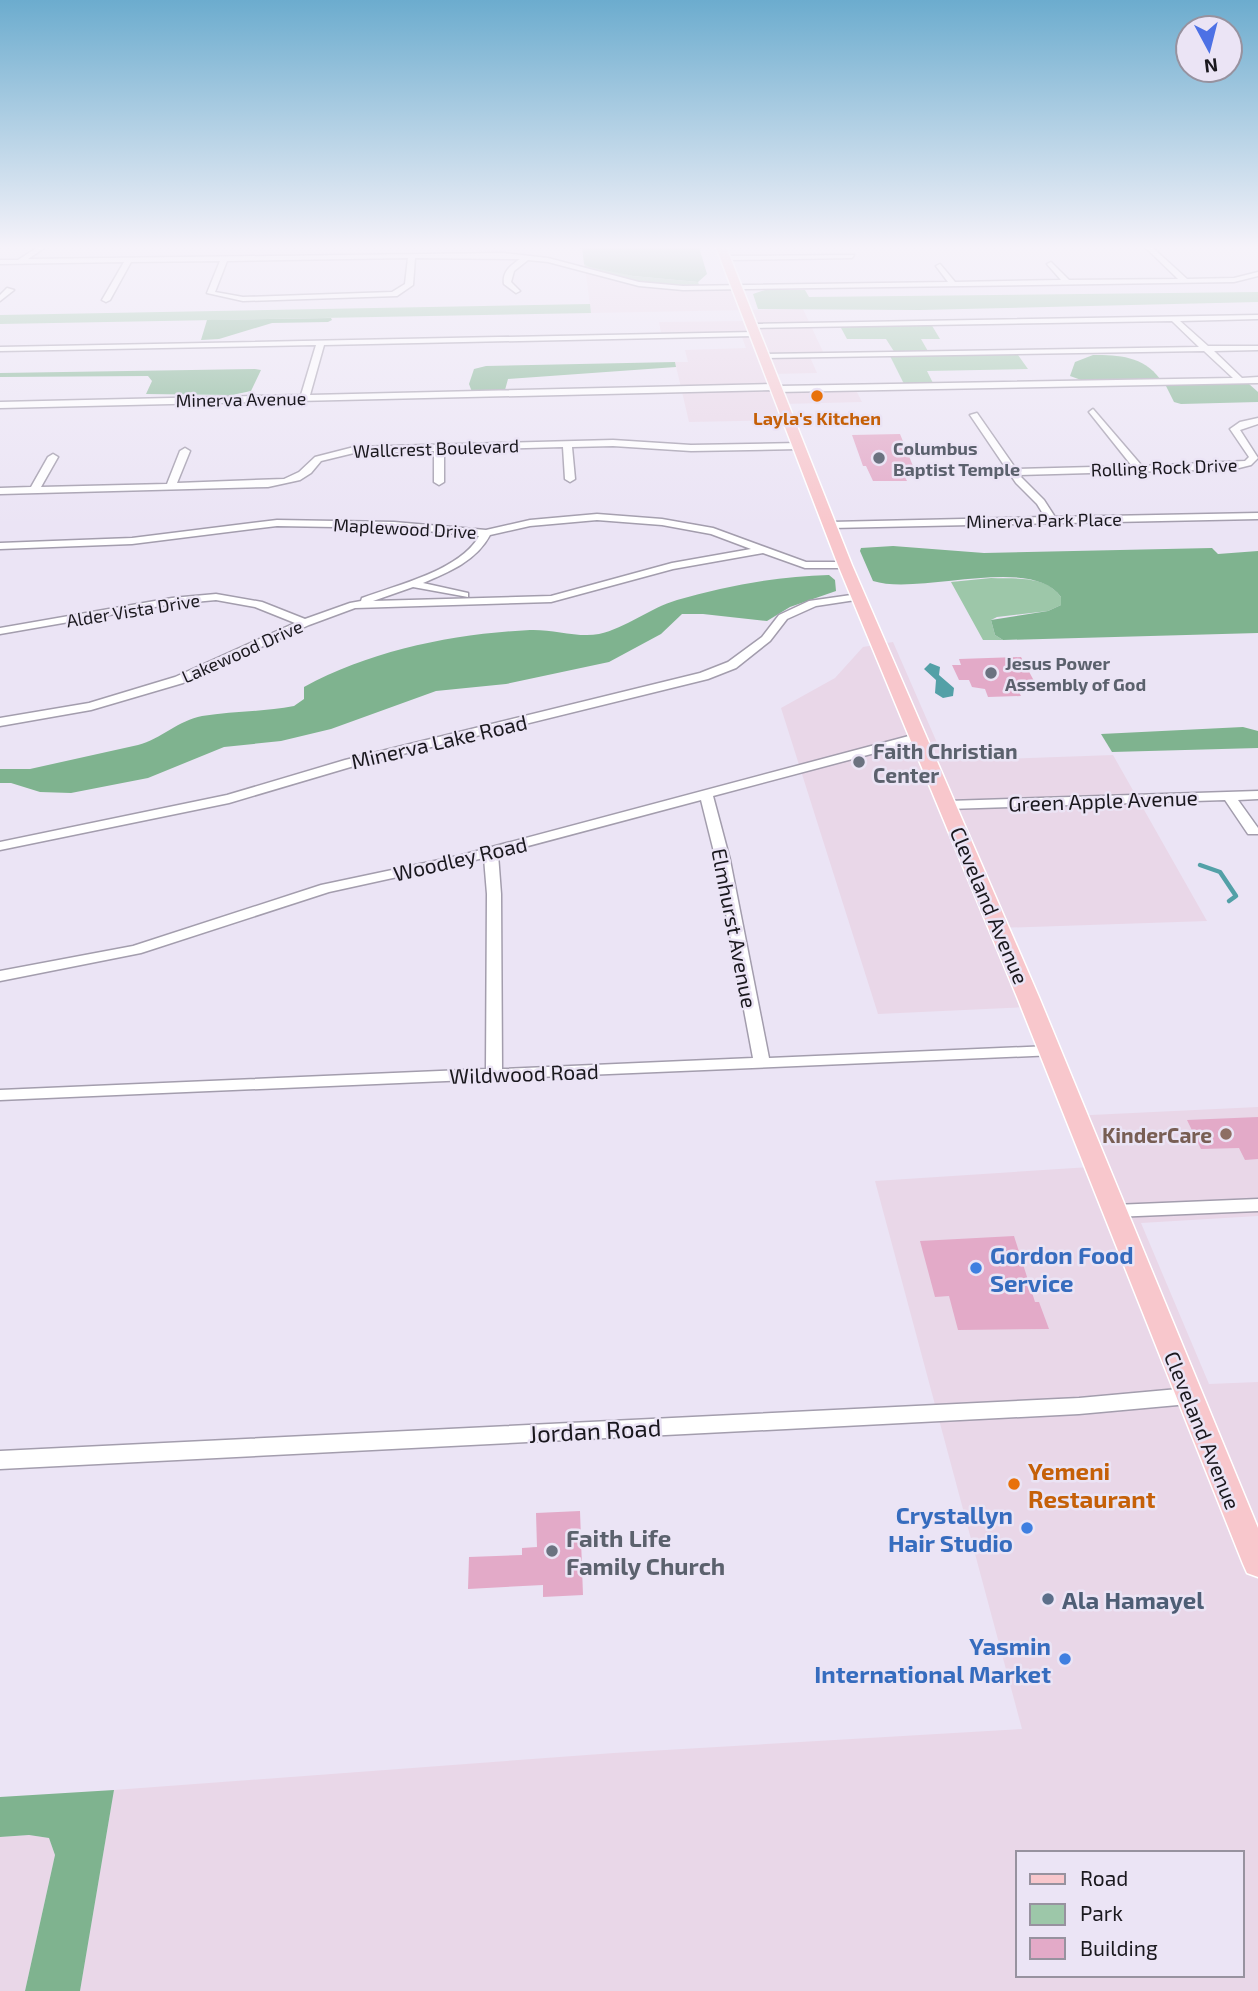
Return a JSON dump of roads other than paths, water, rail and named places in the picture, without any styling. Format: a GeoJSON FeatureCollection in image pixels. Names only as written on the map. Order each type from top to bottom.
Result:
{"type":"FeatureCollection","features":[{"type":"Feature","properties":{"kind":"main road","name":"Cleveland Avenue"},"geometry":{"type":"LineString","coordinates":[[757,340],[858,597],[948,804],[1258,1564]]}},
{"type":"Feature","properties":{"kind":"street"},"geometry":{"type":"LineString","coordinates":[[0,349],[424,340]]}},
{"type":"Feature","properties":{"kind":"street"},"geometry":{"type":"LineString","coordinates":[[1196,340],[1240,380]]}},
{"type":"Feature","properties":{"kind":"street"},"geometry":{"type":"LineString","coordinates":[[305,398],[321,343]]}},
{"type":"Feature","properties":{"kind":"street"},"geometry":{"type":"LineString","coordinates":[[764,356],[1258,348]]}},
{"type":"Feature","properties":{"kind":"street","name":"Minerva Avenue"},"geometry":{"type":"LineString","coordinates":[[0,405],[1258,380]]}},
{"type":"Feature","properties":{"kind":"street"},"geometry":{"type":"LineString","coordinates":[[1093,412],[1140,468]]}},
{"type":"Feature","properties":{"kind":"street"},"geometry":{"type":"LineString","coordinates":[[974,415],[1013,472],[1041,502],[1052,520]]}},
{"type":"Feature","properties":{"kind":"street","name":"Rolling Rock Drive"},"geometry":{"type":"LineString","coordinates":[[1013,472],[1235,466],[1248,463],[1254,457],[1235,429],[1258,421]]}},
{"type":"Feature","properties":{"kind":"street","name":"Wallcrest Boulevard"},"geometry":{"type":"LineString","coordinates":[[0,491],[285,482],[300,478],[309,472],[318,459],[333,453],[439,447],[623,443],[691,448],[799,446]]}},
{"type":"Feature","properties":{"kind":"street"},"geometry":{"type":"LineString","coordinates":[[567,444],[570,479]]}},
{"type":"Feature","properties":{"kind":"street"},"geometry":{"type":"LineString","coordinates":[[439,447],[439,482]]}},
{"type":"Feature","properties":{"kind":"street"},"geometry":{"type":"LineString","coordinates":[[171,486],[185,451]]}},
{"type":"Feature","properties":{"kind":"street"},"geometry":{"type":"LineString","coordinates":[[34,490],[53,457]]}},
{"type":"Feature","properties":{"kind":"street","name":"Minerva Park Place"},"geometry":{"type":"LineString","coordinates":[[831,525],[1258,516]]}},
{"type":"Feature","properties":{"kind":"street","name":"Maplewood Drive"},"geometry":{"type":"LineString","coordinates":[[0,546],[132,541],[277,523],[371,524],[486,533],[530,523],[597,517],[662,522],[700,529],[805,565],[845,565]]}},
{"type":"Feature","properties":{"kind":"street"},"geometry":{"type":"LineString","coordinates":[[354,605],[451,567],[474,551],[486,533]]}},
{"type":"Feature","properties":{"kind":"street","name":"Lakewood Drive"},"geometry":{"type":"LineString","coordinates":[[0,722],[91,706],[179,680],[305,623],[354,605],[551,599],[672,566],[764,549]]}},
{"type":"Feature","properties":{"kind":"street","name":"Lakewood Drive"},"geometry":{"type":"LineString","coordinates":[[411,583],[487,600]]}},
{"type":"Feature","properties":{"kind":"street","name":"Alder Vista Drive"},"geometry":{"type":"LineString","coordinates":[[0,631],[172,601],[216,597],[258,604],[305,623]]}},
{"type":"Feature","properties":{"kind":"street","name":"Minerva Lake Road"},"geometry":{"type":"LineString","coordinates":[[0,846],[229,799],[350,763],[704,676],[732,665],[766,639],[783,617],[813,603],[858,597]]}},
{"type":"Feature","properties":{"kind":"street","name":"Woodley Road"},"geometry":{"type":"LineString","coordinates":[[0,976],[136,950],[326,888],[491,852],[920,737]]}},
{"type":"Feature","properties":{"kind":"street","name":"Elmhurst Avenue"},"geometry":{"type":"LineString","coordinates":[[706,793],[723,860],[762,1063]]}},
{"type":"Feature","properties":{"kind":"street","name":"Green Apple Avenue"},"geometry":{"type":"LineString","coordinates":[[948,804],[1258,795]]}},
{"type":"Feature","properties":{"kind":"street"},"geometry":{"type":"LineString","coordinates":[[1229,796],[1253,831]]}},
{"type":"Feature","properties":{"kind":"street"},"geometry":{"type":"LineString","coordinates":[[491,852],[494,894],[494,1074]]}},
{"type":"Feature","properties":{"kind":"street","name":"Wildwood Road"},"geometry":{"type":"LineString","coordinates":[[0,1095],[1049,1051]]}},
{"type":"Feature","properties":{"kind":"street"},"geometry":{"type":"LineString","coordinates":[[1114,1211],[1258,1205]]}},
{"type":"Feature","properties":{"kind":"street","name":"Jordan Road"},"geometry":{"type":"LineString","coordinates":[[0,1460],[1079,1406],[1189,1396]]}},
{"type":"Feature","properties":{"kind":"water"},"geometry":{"type":"Polygon","coordinates":[[[930,663],[940,667],[939,675],[954,688],[953,696],[943,698],[935,693],[936,680],[924,669],[930,663]]]}},
{"type":"Feature","properties":{"kind":"waterway"},"geometry":{"type":"LineString","coordinates":[[1200,865],[1220,872],[1236,896],[1229,901]]}},
{"type":"Feature","properties":{"kind":"place","name":"Layla's Kitchen"},"geometry":{"type":"Point","coordinates":[817,396]}},
{"type":"Feature","properties":{"kind":"place","name":"Columbus Baptist Temple"},"geometry":{"type":"Point","coordinates":[879,458]}},
{"type":"Feature","properties":{"kind":"place","name":"Jesus Power Assembly of God"},"geometry":{"type":"Point","coordinates":[991,673]}},
{"type":"Feature","properties":{"kind":"place","name":"Faith Christian Center"},"geometry":{"type":"Point","coordinates":[859,762]}},
{"type":"Feature","properties":{"kind":"place","name":"KinderCare"},"geometry":{"type":"Point","coordinates":[1226,1134]}},
{"type":"Feature","properties":{"kind":"place","name":"Gordon Food Service"},"geometry":{"type":"Point","coordinates":[976,1268]}},
{"type":"Feature","properties":{"kind":"place","name":"Yemeni Restaurant"},"geometry":{"type":"Point","coordinates":[1014,1484]}},
{"type":"Feature","properties":{"kind":"place","name":"Crystallyn Hair Studio"},"geometry":{"type":"Point","coordinates":[1027,1528]}},
{"type":"Feature","properties":{"kind":"place","name":"Faith Life Family Church"},"geometry":{"type":"Point","coordinates":[552,1551]}},
{"type":"Feature","properties":{"kind":"place","name":"Ala Hamayel"},"geometry":{"type":"Point","coordinates":[1048,1599]}},
{"type":"Feature","properties":{"kind":"place","name":"Yasmin International Market"},"geometry":{"type":"Point","coordinates":[1065,1659]}}]}
